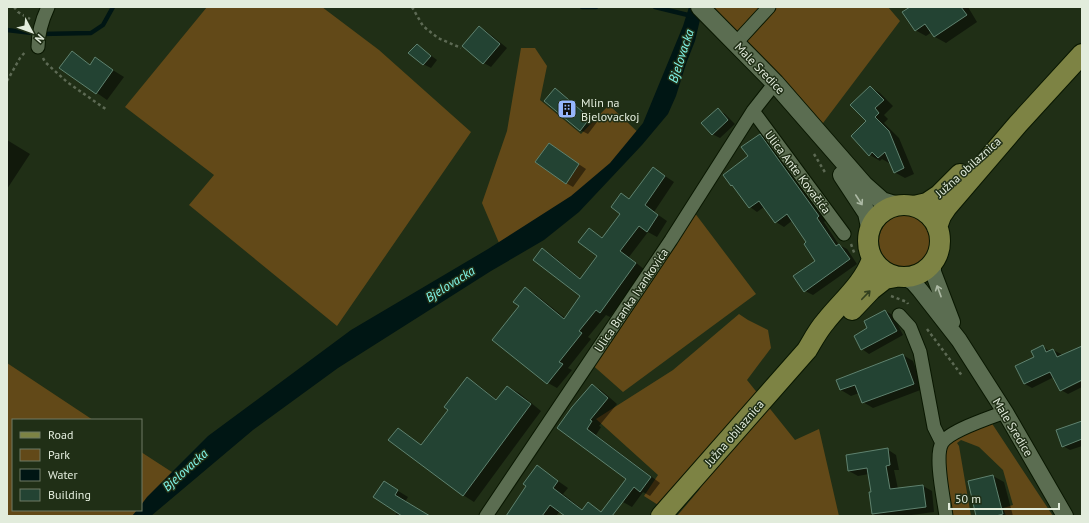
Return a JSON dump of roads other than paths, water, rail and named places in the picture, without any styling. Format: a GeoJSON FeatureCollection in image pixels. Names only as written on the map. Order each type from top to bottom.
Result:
{"type":"FeatureCollection","features":[{"type":"Feature","properties":{"kind":"main road","name":"Male Sredice"},"geometry":{"type":"LineString","coordinates":[[704,11],[775,83],[871,192],[882,201],[895,205]]}},
{"type":"Feature","properties":{"kind":"main road","name":"Južna obilaznica"},"geometry":{"type":"LineString","coordinates":[[937,226],[947,207],[1018,124],[1082,54]]}},
{"type":"Feature","properties":{"kind":"main road","name":"Južna obilaznica"},"geometry":{"type":"LineString","coordinates":[[914,206],[927,203],[939,195],[981,154],[1018,124]]}},
{"type":"Feature","properties":{"kind":"main road","name":"Male Sredice"},"geometry":{"type":"LineString","coordinates":[[816,131],[838,169],[867,213],[870,226]]}},
{"type":"Feature","properties":{"kind":"main road"},"geometry":{"type":"LineString","coordinates":[[905,204],[914,206],[924,210],[937,226],[940,239],[939,251],[933,262],[925,270],[915,276],[900,277],[886,273],[878,267],[872,259],[868,248],[867,237],[870,226],[876,217],[884,210],[895,205],[905,204]]}},
{"type":"Feature","properties":{"kind":"main road","name":"Južna obilaznica"},"geometry":{"type":"LineString","coordinates":[[807,350],[824,322],[861,281],[872,259]]}},
{"type":"Feature","properties":{"kind":"main road","name":"Južna obilaznica"},"geometry":{"type":"LineString","coordinates":[[661,516],[807,350],[841,322],[871,290],[885,279],[900,277]]}},
{"type":"Feature","properties":{"kind":"street"},"geometry":{"type":"LineString","coordinates":[[38,43],[42,20],[48,7]]}},
{"type":"Feature","properties":{"kind":"street"},"geometry":{"type":"LineString","coordinates":[[736,44],[769,7]]}},
{"type":"Feature","properties":{"kind":"street","name":"Ulica Branka Ivankovića"},"geometry":{"type":"LineString","coordinates":[[486,516],[671,240],[753,111],[775,83]]}},
{"type":"Feature","properties":{"kind":"street","name":"Ulica Ante Kovačića"},"geometry":{"type":"LineString","coordinates":[[753,111],[844,234]]}},
{"type":"Feature","properties":{"kind":"street","name":"Male Sredice"},"geometry":{"type":"LineString","coordinates":[[933,262],[933,272],[939,290],[959,340]]}},
{"type":"Feature","properties":{"kind":"street","name":"Male Sredice"},"geometry":{"type":"LineString","coordinates":[[900,277],[913,282],[959,340],[1005,412],[1065,516]]}},
{"type":"Feature","properties":{"kind":"street"},"geometry":{"type":"LineString","coordinates":[[900,315],[910,327],[920,352],[934,427],[942,443]]}},
{"type":"Feature","properties":{"kind":"street"},"geometry":{"type":"LineString","coordinates":[[946,516],[938,458],[942,443],[954,432],[1005,412]]}},
{"type":"Feature","properties":{"kind":"water","name":"Bjelovacka"},"geometry":{"type":"Polygon","coordinates":[[[689,7],[703,7],[695,41],[676,96],[668,114],[642,145],[579,212],[544,240],[491,271],[338,368],[253,430],[151,516],[132,516],[136,511],[142,511],[142,504],[147,497],[208,436],[351,330],[488,249],[571,196],[610,163],[643,123],[683,26],[689,7]]]}},
{"type":"Feature","properties":{"kind":"waterway"},"geometry":{"type":"LineString","coordinates":[[7,30],[41,34],[91,33],[103,25],[113,7]]}},
{"type":"Feature","properties":{"kind":"waterway"},"geometry":{"type":"LineString","coordinates":[[582,7],[596,7]]}},
{"type":"Feature","properties":{"kind":"waterway"},"geometry":{"type":"LineString","coordinates":[[655,7],[692,16]]}},
{"type":"Feature","properties":{"kind":"place","name":"Mlin na Bjelovackoj"},"geometry":{"type":"Point","coordinates":[567,109]}}]}
